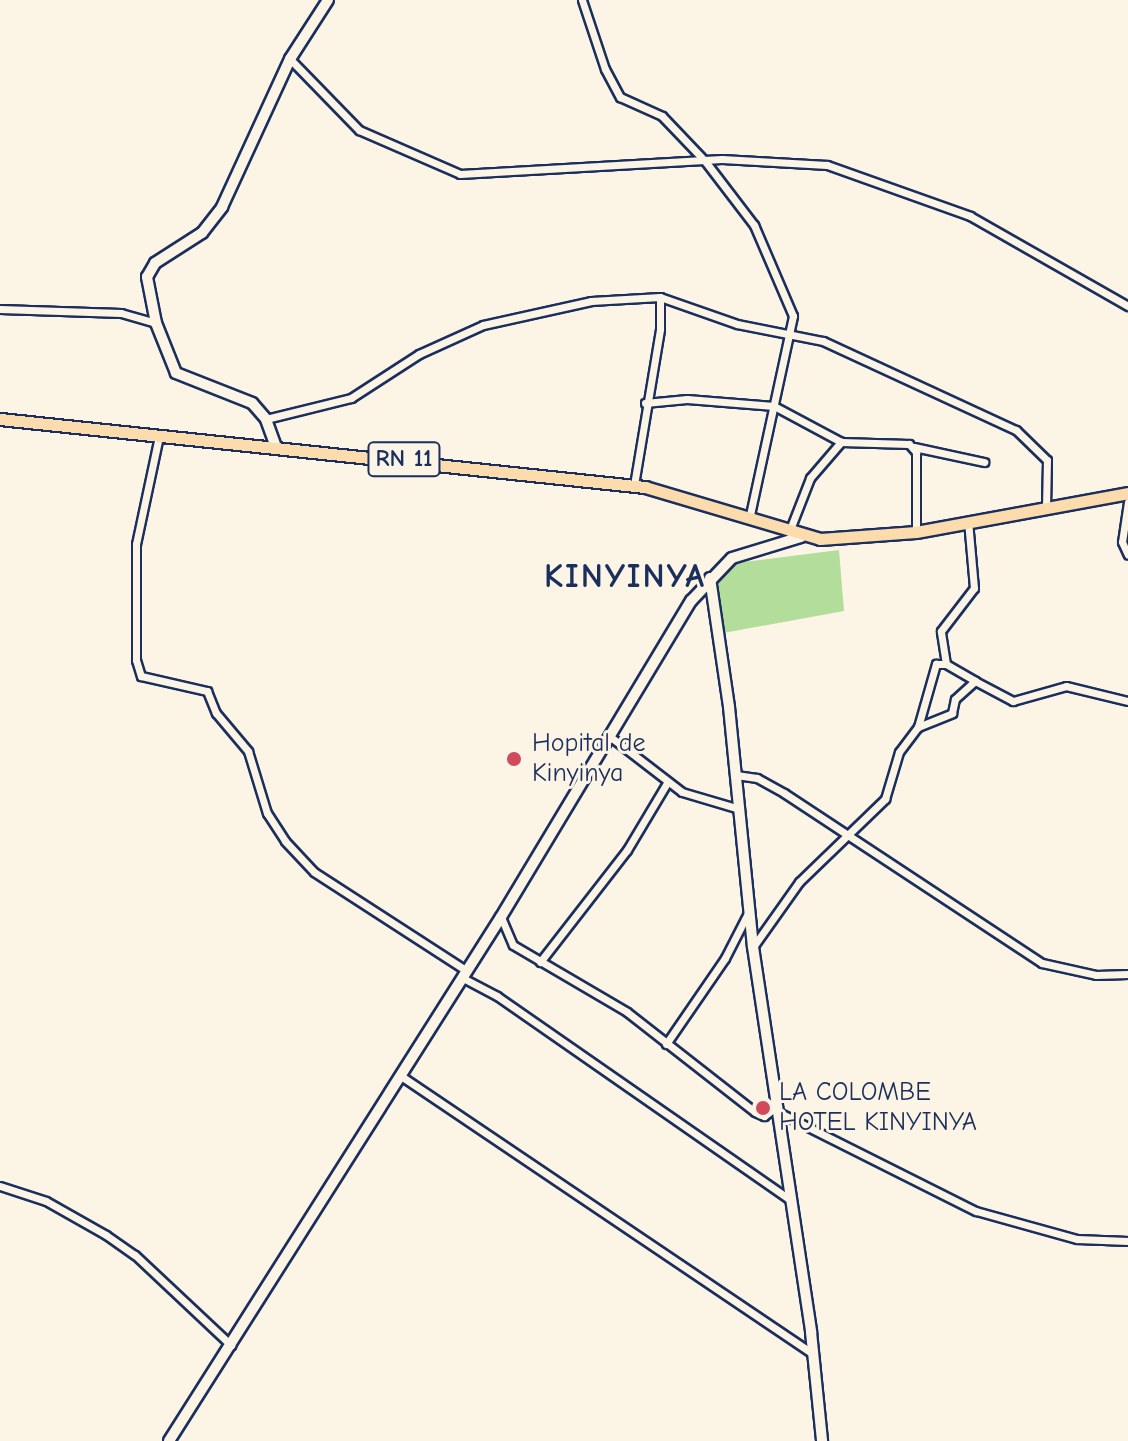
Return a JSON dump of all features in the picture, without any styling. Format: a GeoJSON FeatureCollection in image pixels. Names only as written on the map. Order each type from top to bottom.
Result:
{"type":"FeatureCollection","features":[{"type":"Feature","properties":{"kind":"main road"},"geometry":{"type":"LineString","coordinates":[[276,447],[266,419],[239,395],[177,375],[156,323],[149,272],[202,233],[222,207],[290,59],[328,0]]}},
{"type":"Feature","properties":{"kind":"main road","name":"RN 11"},"geometry":{"type":"LineString","coordinates":[[0,419],[634,485],[795,535],[848,540],[916,532],[1128,493]]}},
{"type":"Feature","properties":{"kind":"main road"},"geometry":{"type":"LineString","coordinates":[[169,1441],[232,1346],[462,973],[501,917],[607,735],[710,578],[750,550],[795,535]]}},
{"type":"Feature","properties":{"kind":"main road"},"geometry":{"type":"LineString","coordinates":[[710,578],[748,913],[814,1355],[822,1441]]}},
{"type":"Feature","properties":{"kind":"street"},"geometry":{"type":"LineString","coordinates":[[582,0],[605,69],[620,97],[662,116],[705,161],[754,225],[793,316],[793,333],[748,522]]}},
{"type":"Feature","properties":{"kind":"street"},"geometry":{"type":"LineString","coordinates":[[290,59],[359,130],[460,174],[705,161],[827,165],[970,216],[1128,306]]}},
{"type":"Feature","properties":{"kind":"street"},"geometry":{"type":"LineString","coordinates":[[634,485],[645,403],[660,329],[660,297]]}},
{"type":"Feature","properties":{"kind":"street"},"geometry":{"type":"LineString","coordinates":[[266,419],[285,410],[351,398],[431,348],[483,325],[591,301],[660,297],[737,324],[823,341],[1016,430],[1047,460],[1046,509]]}},
{"type":"Feature","properties":{"kind":"street"},"geometry":{"type":"LineString","coordinates":[[0,309],[121,313],[156,323]]}},
{"type":"Feature","properties":{"kind":"street"},"geometry":{"type":"LineString","coordinates":[[645,403],[687,399],[774,406],[841,442],[894,441],[984,462]]}},
{"type":"Feature","properties":{"kind":"street"},"geometry":{"type":"LineString","coordinates":[[159,436],[136,544],[136,660],[141,676],[207,691],[216,713],[245,745],[267,813],[285,841],[314,872],[791,1200]]}},
{"type":"Feature","properties":{"kind":"street"},"geometry":{"type":"LineString","coordinates":[[795,535],[810,478],[841,442]]}},
{"type":"Feature","properties":{"kind":"street"},"geometry":{"type":"LineString","coordinates":[[914,447],[916,532]]}},
{"type":"Feature","properties":{"kind":"street"},"geometry":{"type":"LineString","coordinates":[[1128,502],[1122,542],[1128,555]]}},
{"type":"Feature","properties":{"kind":"street"},"geometry":{"type":"LineString","coordinates":[[946,664],[941,631],[974,588],[968,521]]}},
{"type":"Feature","properties":{"kind":"street"},"geometry":{"type":"LineString","coordinates":[[753,947],[799,882],[885,799],[899,752],[918,727],[936,664],[946,664],[1013,701],[1066,686],[1128,701]]}},
{"type":"Feature","properties":{"kind":"street"},"geometry":{"type":"LineString","coordinates":[[918,727],[952,713],[955,699],[975,681]]}},
{"type":"Feature","properties":{"kind":"street"},"geometry":{"type":"LineString","coordinates":[[607,735],[641,756],[667,783],[736,808]]}},
{"type":"Feature","properties":{"kind":"street"},"geometry":{"type":"LineString","coordinates":[[734,774],[769,784],[1042,963],[1096,975],[1128,974]]}},
{"type":"Feature","properties":{"kind":"street"},"geometry":{"type":"LineString","coordinates":[[540,962],[627,850],[667,783]]}},
{"type":"Feature","properties":{"kind":"street"},"geometry":{"type":"LineString","coordinates":[[666,1044],[725,958],[748,913]]}},
{"type":"Feature","properties":{"kind":"street"},"geometry":{"type":"LineString","coordinates":[[501,917],[513,945],[627,1012],[760,1115],[778,1109],[976,1211],[1077,1239],[1128,1241]]}},
{"type":"Feature","properties":{"kind":"street"},"geometry":{"type":"LineString","coordinates":[[401,1076],[814,1355]]}},
{"type":"Feature","properties":{"kind":"street"},"geometry":{"type":"LineString","coordinates":[[0,1186],[46,1201],[135,1255],[232,1346]]}},
{"type":"Feature","properties":{"kind":"green space"},"geometry":{"type":"Polygon","coordinates":[[[839,550],[844,611],[723,633],[715,579],[727,564],[839,550]]]}},
{"type":"Feature","properties":{"kind":"place","name":"Hopital de Kinyinya"},"geometry":{"type":"Point","coordinates":[514,759]}},
{"type":"Feature","properties":{"kind":"place","name":"LA COLOMBE HOTEL KINYINYA"},"geometry":{"type":"Point","coordinates":[763,1108]}},
{"type":"Feature","properties":{"kind":"district","name":"KINYINYA"},"geometry":{"type":"Point","coordinates":[625,577]}}]}
